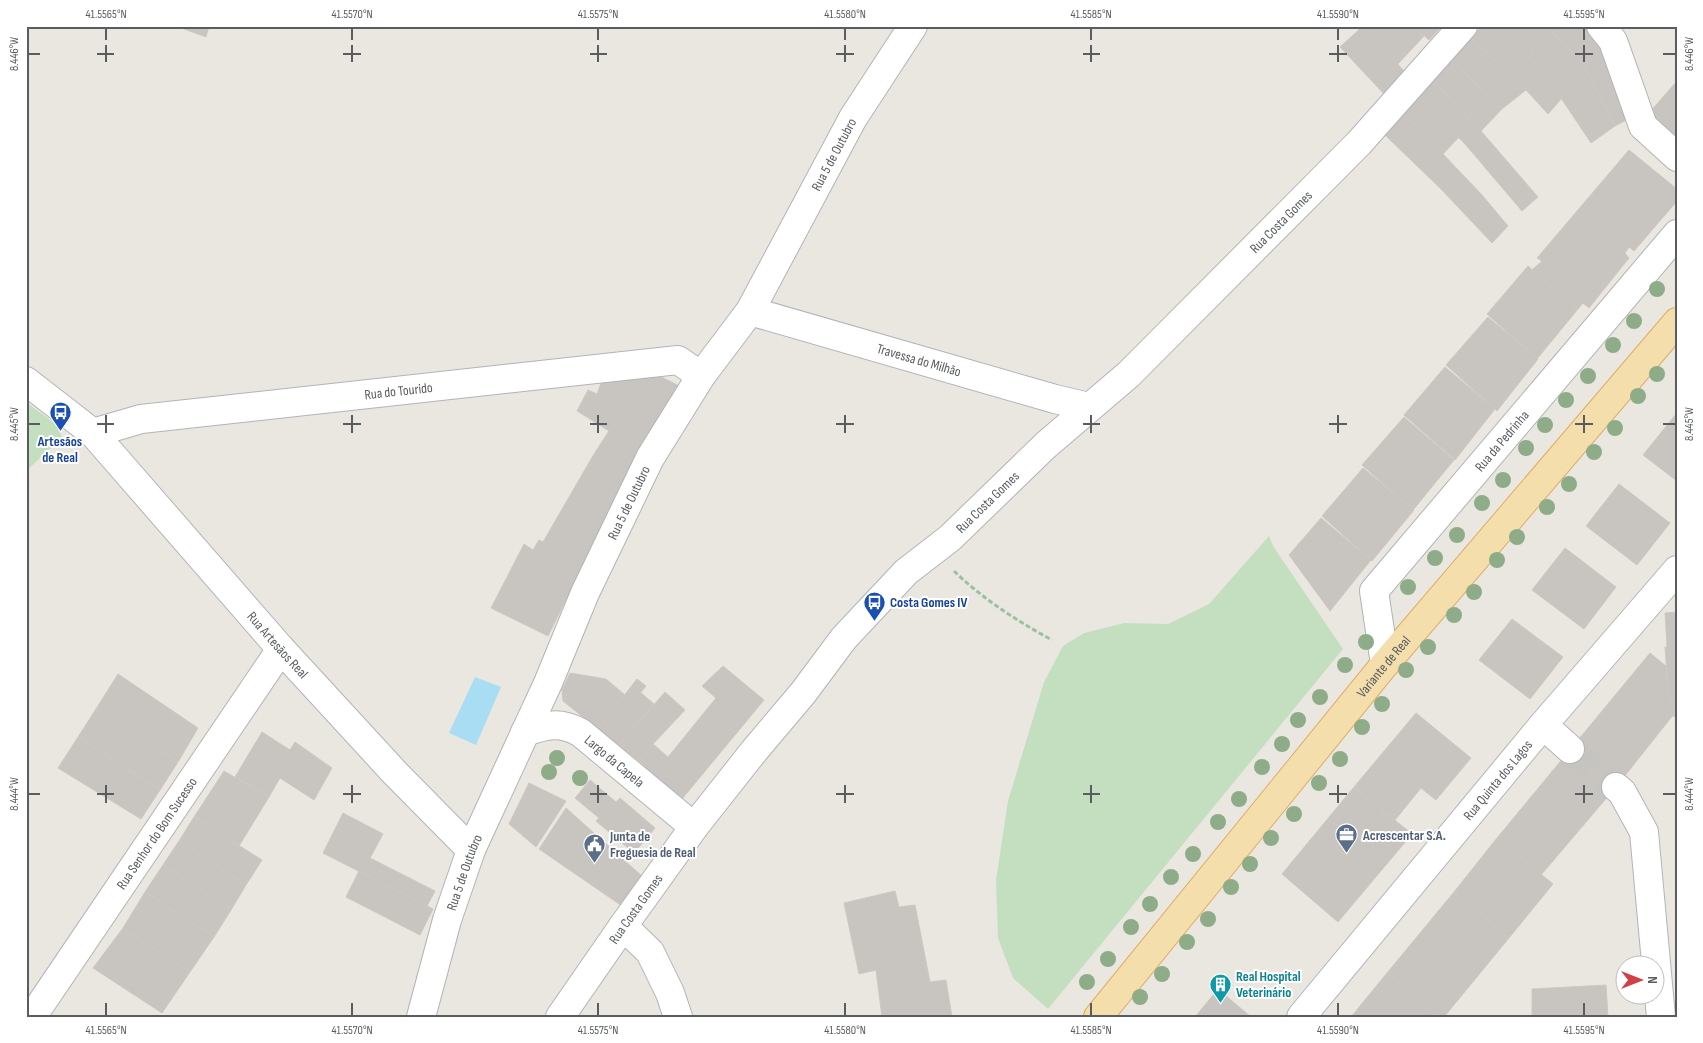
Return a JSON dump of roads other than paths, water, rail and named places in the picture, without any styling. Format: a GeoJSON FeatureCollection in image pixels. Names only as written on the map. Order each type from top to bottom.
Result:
{"type":"FeatureCollection","features":[{"type":"Feature","properties":{"kind":"main road","name":"Variante de Real"},"geometry":{"type":"LineString","coordinates":[[1098,1017],[1385,664],[1677,322]]}},
{"type":"Feature","properties":{"kind":"street","name":"Rua 5 de Outubro"},"geometry":{"type":"LineString","coordinates":[[420,1017],[447,920],[471,850],[548,683],[585,593],[650,458],[700,376],[750,311],[853,118],[913,26]]}},
{"type":"Feature","properties":{"kind":"street","name":"Rua Costa Gomes"},"geometry":{"type":"LineString","coordinates":[[560,1017],[694,827],[803,693],[844,638],[906,572],[950,538],[1046,445],[1129,374],[1360,142],[1463,26]]}},
{"type":"Feature","properties":{"kind":"street"},"geometry":{"type":"LineString","coordinates":[[1601,26],[1613,41],[1643,126],[1677,157]]}},
{"type":"Feature","properties":{"kind":"street","name":"Rua da Pedrinha"},"geometry":{"type":"LineString","coordinates":[[1385,664],[1374,591],[1677,234]]}},
{"type":"Feature","properties":{"kind":"street","name":"Travessa do Milhão"},"geometry":{"type":"LineString","coordinates":[[750,311],[1055,399],[1089,407]]}},
{"type":"Feature","properties":{"kind":"street","name":"Rua do Tourido"},"geometry":{"type":"LineString","coordinates":[[93,434],[141,419],[678,360],[700,376]]}},
{"type":"Feature","properties":{"kind":"street","name":"Rua Artesãos Real"},"geometry":{"type":"LineString","coordinates":[[26,381],[93,434],[281,649],[395,773],[471,850]]}},
{"type":"Feature","properties":{"kind":"street","name":"Rua Quinta dos Lagos"},"geometry":{"type":"LineString","coordinates":[[1301,1017],[1543,725],[1677,570]]}},
{"type":"Feature","properties":{"kind":"street","name":"Rua Senhor do Bom Sucesso"},"geometry":{"type":"LineString","coordinates":[[32,1017],[281,649]]}},
{"type":"Feature","properties":{"kind":"street","name":"Largo da Capela"},"geometry":{"type":"LineString","coordinates":[[524,732],[547,725],[570,727],[581,733],[694,827]]}},
{"type":"Feature","properties":{"kind":"street"},"geometry":{"type":"LineString","coordinates":[[1543,725],[1570,749]]}},
{"type":"Feature","properties":{"kind":"street"},"geometry":{"type":"LineString","coordinates":[[1616,787],[1622,792],[1644,832],[1661,1017]]}},
{"type":"Feature","properties":{"kind":"street"},"geometry":{"type":"LineString","coordinates":[[623,926],[650,952],[670,993],[678,1017]]}},
{"type":"Feature","properties":{"kind":"water"},"geometry":{"type":"Polygon","coordinates":[[[475,677],[501,687],[476,745],[449,733],[475,677]]]}},
{"type":"Feature","properties":{"kind":"tunnel"},"geometry":{"type":"LineString","coordinates":[[1570,749],[1616,787]]}},
{"type":"Feature","properties":{"kind":"place","name":"Artesãos de Real"},"geometry":{"type":"Point","coordinates":[60,432]}},
{"type":"Feature","properties":{"kind":"place","name":"Costa Gomes IV"},"geometry":{"type":"Point","coordinates":[874,621]}},
{"type":"Feature","properties":{"kind":"place","name":"Acrescentar S.A."},"geometry":{"type":"Point","coordinates":[1347,854]}},
{"type":"Feature","properties":{"kind":"place","name":"Junta de Freguesia de Real"},"geometry":{"type":"Point","coordinates":[594,863]}},
{"type":"Feature","properties":{"kind":"place","name":"Real Hospital Veterinário"},"geometry":{"type":"Point","coordinates":[1220,1003]}}]}
